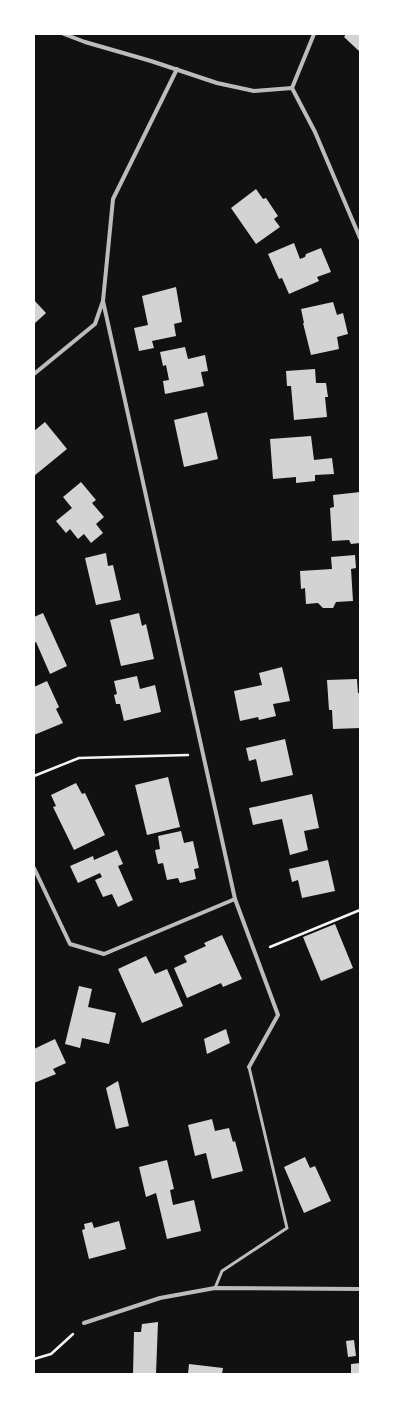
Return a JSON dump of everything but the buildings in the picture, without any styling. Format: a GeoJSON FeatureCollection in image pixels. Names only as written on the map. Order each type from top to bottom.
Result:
{"type":"FeatureCollection","features":[{"type":"Feature","properties":{"kind":"street"},"geometry":{"type":"LineString","coordinates":[[64,34],[85,42],[217,82],[254,91],[292,88]]}},
{"type":"Feature","properties":{"kind":"street"},"geometry":{"type":"LineString","coordinates":[[314,34],[292,88],[315,132],[360,238]]}},
{"type":"Feature","properties":{"kind":"street"},"geometry":{"type":"LineString","coordinates":[[34,374],[95,324],[103,301],[113,199],[177,69]]}},
{"type":"Feature","properties":{"kind":"street"},"geometry":{"type":"LineString","coordinates":[[103,301],[235,899],[278,1015],[249,1067]]}},
{"type":"Feature","properties":{"kind":"street"},"geometry":{"type":"LineString","coordinates":[[34,868],[70,944],[104,954],[235,899]]}},
{"type":"Feature","properties":{"kind":"street"},"geometry":{"type":"LineString","coordinates":[[84,1323],[160,1298],[216,1288],[360,1288]]}},
{"type":"Feature","properties":{"kind":"lane"},"geometry":{"type":"LineString","coordinates":[[216,1288],[222,1271],[287,1228],[249,1067]]}},
{"type":"Feature","properties":{"kind":"path"},"geometry":{"type":"LineString","coordinates":[[34,776],[79,758],[203,754]]}},
{"type":"Feature","properties":{"kind":"path"},"geometry":{"type":"LineString","coordinates":[[255,953],[360,910]]}},
{"type":"Feature","properties":{"kind":"path"},"geometry":{"type":"LineString","coordinates":[[34,1359],[50,1354],[84,1323]]}}]}
